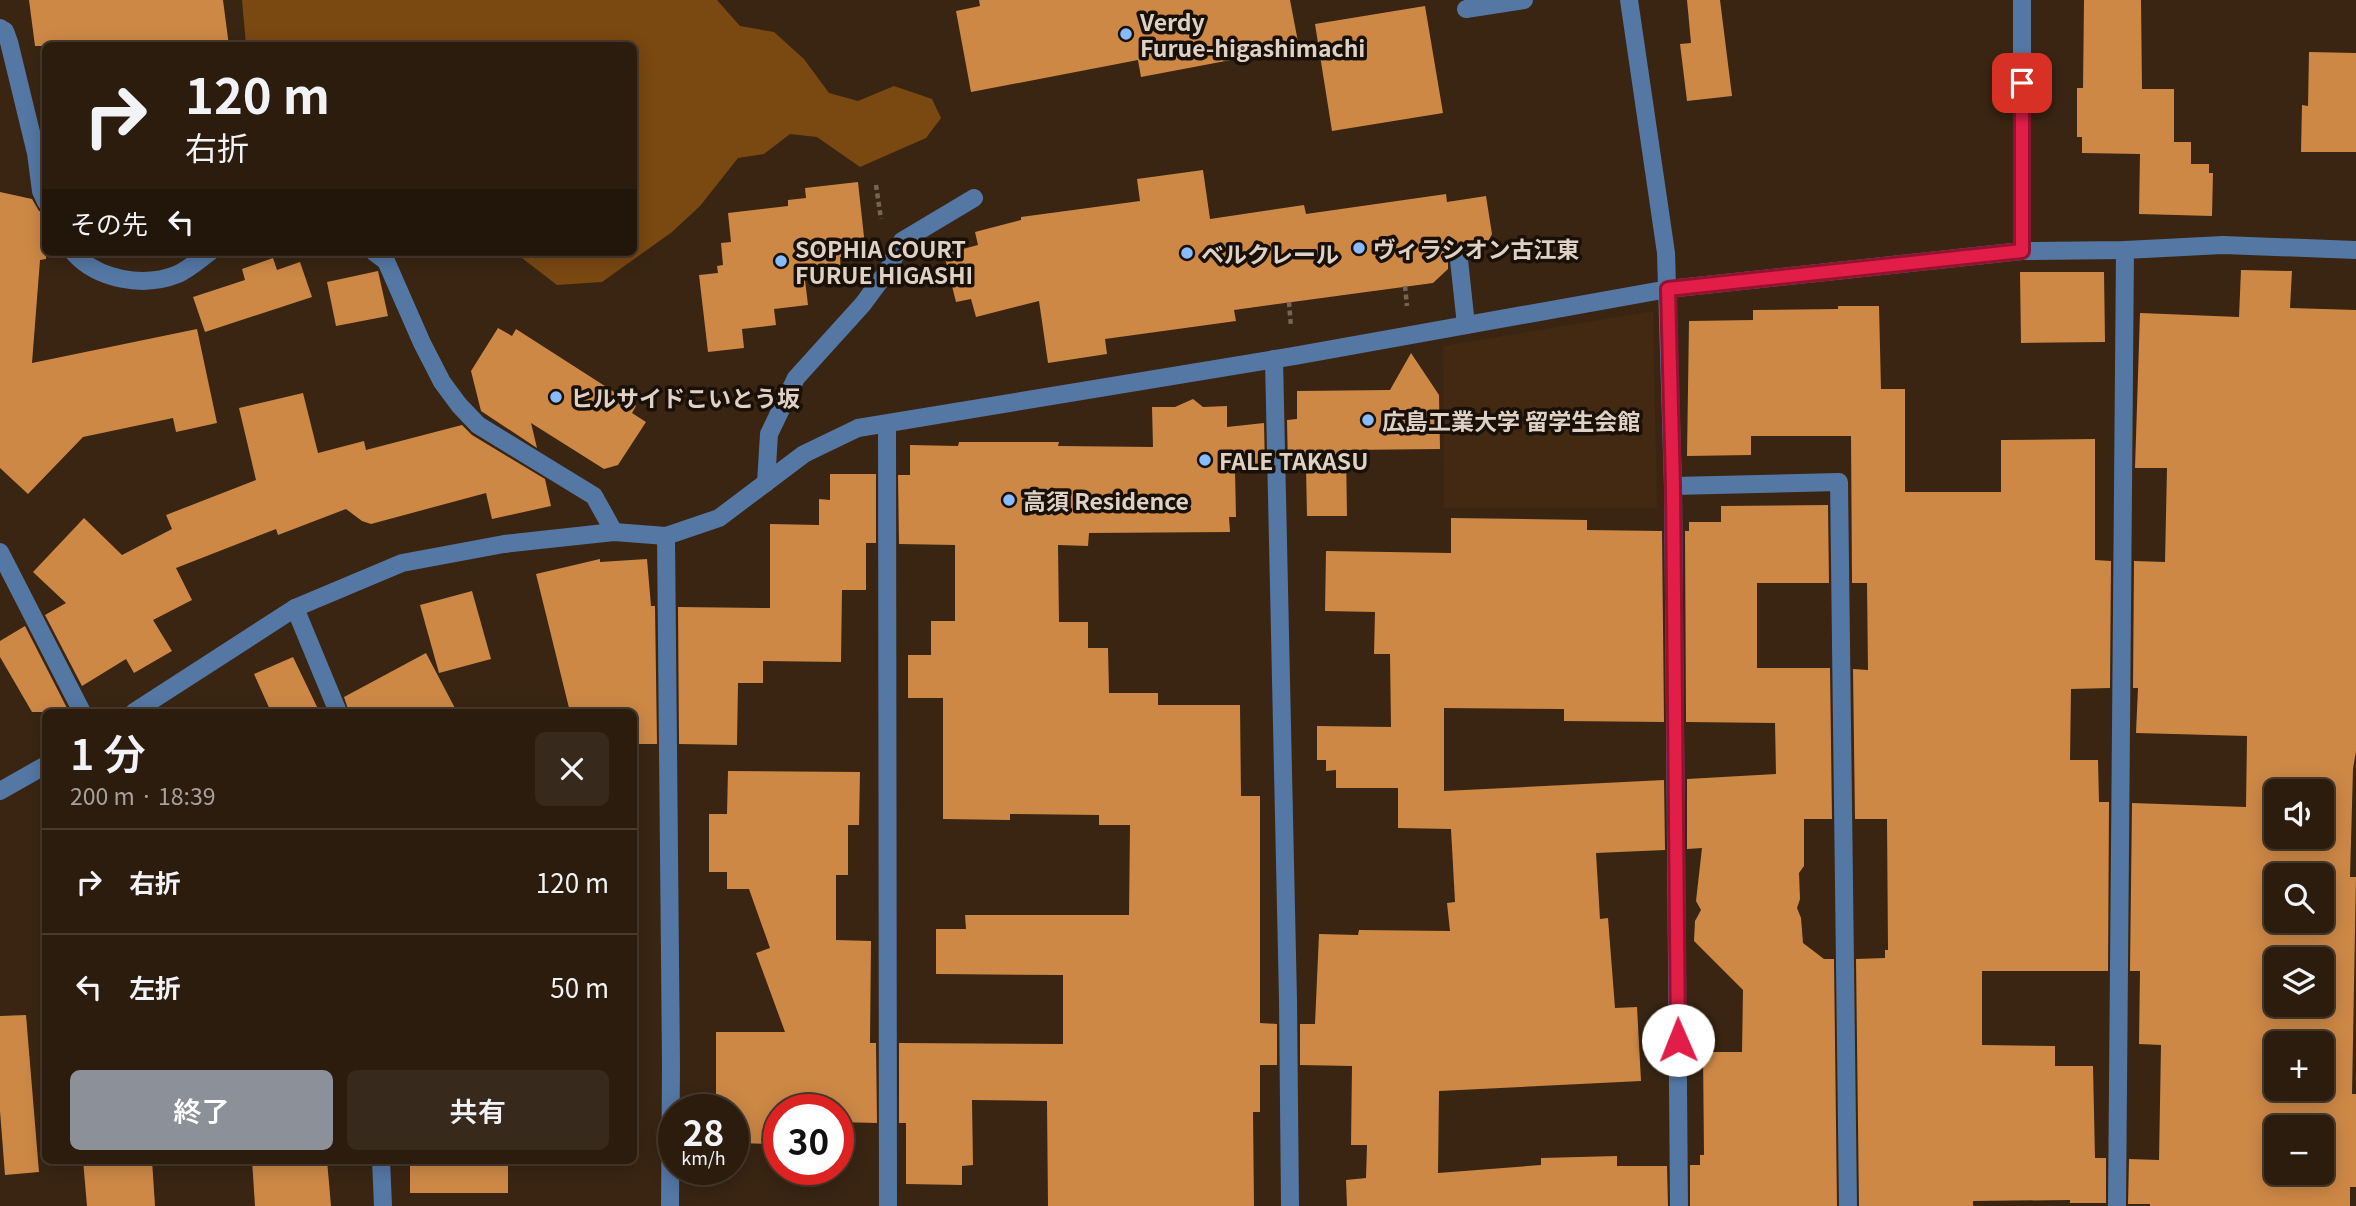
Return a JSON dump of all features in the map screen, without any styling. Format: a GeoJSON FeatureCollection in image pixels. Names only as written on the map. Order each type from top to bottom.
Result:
{"type":"FeatureCollection","features":[{"type":"Feature","properties":{"kind":"street"},"geometry":{"type":"LineString","coordinates":[[1466,9],[1524,0]]}},
{"type":"Feature","properties":{"kind":"street"},"geometry":{"type":"LineString","coordinates":[[1629,0],[1666,253],[1668,289],[1673,486],[1679,1206]]}},
{"type":"Feature","properties":{"kind":"street"},"geometry":{"type":"LineString","coordinates":[[2022,0],[2022,251]]}},
{"type":"Feature","properties":{"kind":"street"},"geometry":{"type":"LineString","coordinates":[[0,28],[9,42],[36,153],[42,193]]}},
{"type":"Feature","properties":{"kind":"street"},"geometry":{"type":"LineString","coordinates":[[766,483],[769,434],[796,378],[863,304],[888,270],[902,241],[974,198]]}},
{"type":"Feature","properties":{"kind":"street"},"geometry":{"type":"LineString","coordinates":[[139,709],[295,608],[402,563],[504,544],[614,532],[666,536],[719,518],[804,454],[858,428],[1274,359],[1668,289],[2022,251],[2222,245],[2356,250]]}},
{"type":"Feature","properties":{"kind":"street"},"geometry":{"type":"LineString","coordinates":[[2117,1206],[2125,250]]}},
{"type":"Feature","properties":{"kind":"street"},"geometry":{"type":"LineString","coordinates":[[78,256],[96,272],[135,280],[157,279],[178,273],[203,256]]}},
{"type":"Feature","properties":{"kind":"street"},"geometry":{"type":"LineString","coordinates":[[379,256],[386,261],[442,382],[459,405],[478,425],[594,496],[614,532]]}},
{"type":"Feature","properties":{"kind":"street"},"geometry":{"type":"LineString","coordinates":[[1459,260],[1466,325]]}},
{"type":"Feature","properties":{"kind":"street"},"geometry":{"type":"LineString","coordinates":[[1274,359],[1290,1206]]}},
{"type":"Feature","properties":{"kind":"street"},"geometry":{"type":"LineString","coordinates":[[887,424],[888,1206]]}},
{"type":"Feature","properties":{"kind":"street"},"geometry":{"type":"LineString","coordinates":[[1673,486],[1839,482],[1848,1206]]}},
{"type":"Feature","properties":{"kind":"street"},"geometry":{"type":"LineString","coordinates":[[666,536],[670,1206]]}},
{"type":"Feature","properties":{"kind":"street"},"geometry":{"type":"LineString","coordinates":[[0,552],[80,709]]}},
{"type":"Feature","properties":{"kind":"street"},"geometry":{"type":"LineString","coordinates":[[295,608],[337,709]]}},
{"type":"Feature","properties":{"kind":"street"},"geometry":{"type":"LineString","coordinates":[[0,791],[42,767]]}},
{"type":"Feature","properties":{"kind":"street"},"geometry":{"type":"LineString","coordinates":[[381,1164],[383,1206]]}},
{"type":"Feature","properties":{"kind":"shaded area"},"geometry":{"type":"Polygon","coordinates":[[[242,0],[717,0],[740,26],[774,32],[804,59],[829,93],[858,101],[894,86],[932,99],[941,118],[926,138],[860,167],[817,137],[790,134],[764,154],[738,158],[700,206],[672,232],[602,282],[557,285],[519,256],[637,256],[637,42],[246,42],[242,0]]]}},
{"type":"Feature","properties":{"kind":"shaded area"},"geometry":{"type":"Polygon","coordinates":[[[1653,311],[1657,508],[1444,508],[1443,346],[1653,311]]]}},
{"type":"Feature","properties":{"kind":"building"},"geometry":{"type":"Polygon","coordinates":[[[29,0],[223,0],[228,42],[42,42],[42,46],[35,46],[29,0]]]}},
{"type":"Feature","properties":{"kind":"building","name":"Verdy Furue-higashimachi"},"geometry":{"type":"Polygon","coordinates":[[[979,0],[1290,0],[1299,47],[1141,77],[1138,60],[971,92],[956,11],[980,6],[979,0]]]}},
{"type":"Feature","properties":{"kind":"building"},"geometry":{"type":"Polygon","coordinates":[[[1687,0],[1720,0],[1732,96],[1687,101],[1680,44],[1691,43],[1687,0]]]}},
{"type":"Feature","properties":{"kind":"building"},"geometry":{"type":"Polygon","coordinates":[[[2084,0],[2141,0],[2142,89],[2174,89],[2174,142],[2191,142],[2191,164],[2209,164],[2209,173],[2213,173],[2212,216],[2139,214],[2140,154],[2082,153],[2082,137],[2077,137],[2077,88],[2083,88],[2084,0]]]}},
{"type":"Feature","properties":{"kind":"building"},"geometry":{"type":"Polygon","coordinates":[[[1425,6],[1443,113],[1332,131],[1315,24],[1425,6]]]}},
{"type":"Feature","properties":{"kind":"building"},"geometry":{"type":"Polygon","coordinates":[[[2309,52],[2356,53],[2356,152],[2301,152],[2302,105],[2308,106],[2309,52]]]}},
{"type":"Feature","properties":{"kind":"building"},"geometry":{"type":"Polygon","coordinates":[[[1203,170],[1210,219],[1304,205],[1306,214],[1446,194],[1447,202],[1486,196],[1492,234],[1486,246],[1469,255],[1463,249],[1452,251],[1448,256],[1448,269],[1433,283],[1234,310],[1236,321],[1105,339],[1107,354],[1048,363],[1039,301],[976,317],[971,299],[956,302],[944,254],[978,245],[975,232],[1021,220],[1021,217],[1140,201],[1137,179],[1203,170]]]}},
{"type":"Feature","properties":{"kind":"building","name":"SOPHIA COURT FURUE HIGASHI"},"geometry":{"type":"Polygon","coordinates":[[[858,182],[866,255],[840,257],[841,277],[805,280],[808,305],[774,309],[776,325],[742,329],[744,348],[708,352],[699,275],[718,273],[717,266],[723,265],[721,243],[731,242],[728,213],[788,206],[788,200],[806,198],[805,188],[858,182]]]}},
{"type":"Feature","properties":{"kind":"building"},"geometry":{"type":"Polygon","coordinates":[[[0,192],[32,199],[42,212],[42,256],[46,256],[46,259],[40,260],[32,363],[197,329],[217,423],[176,432],[173,418],[83,437],[28,494],[0,468],[0,192]]]}},
{"type":"Feature","properties":{"kind":"building"},"geometry":{"type":"Polygon","coordinates":[[[273,258],[277,270],[300,262],[312,297],[205,332],[193,297],[245,280],[242,269],[273,258]]]}},
{"type":"Feature","properties":{"kind":"building"},"geometry":{"type":"Polygon","coordinates":[[[2241,270],[2292,271],[2290,308],[2356,310],[2356,751],[2353,769],[2350,877],[2356,877],[2352,1094],[2356,1094],[2356,1187],[2350,1187],[2350,1206],[2128,1204],[2129,1159],[2159,1160],[2161,1045],[2139,1044],[2140,971],[2130,971],[2132,803],[2246,807],[2247,736],[2136,733],[2138,688],[2133,688],[2134,561],[2165,562],[2167,468],[2135,468],[2140,313],[2239,317],[2241,270]]]}},
{"type":"Feature","properties":{"kind":"building"},"geometry":{"type":"Polygon","coordinates":[[[378,271],[388,316],[336,326],[327,282],[378,271]]]}},
{"type":"Feature","properties":{"kind":"building"},"geometry":{"type":"Polygon","coordinates":[[[2020,272],[2104,272],[2105,342],[2021,343],[2020,272]]]}},
{"type":"Feature","properties":{"kind":"building"},"geometry":{"type":"Polygon","coordinates":[[[1838,306],[1879,306],[1881,389],[1905,389],[1905,492],[2001,492],[2001,440],[2095,439],[2095,560],[2111,561],[2110,688],[2071,689],[2070,760],[2098,760],[2099,802],[2109,802],[2108,971],[1982,971],[1982,1045],[2055,1046],[2055,1066],[2093,1066],[2095,1158],[2106,1158],[2106,1203],[2070,1203],[2070,1200],[1973,1201],[1973,1206],[1859,1206],[1856,959],[1885,958],[1885,950],[1888,950],[1887,819],[1855,819],[1853,669],[1868,670],[1867,583],[1852,583],[1851,436],[1751,436],[1751,455],[1687,456],[1689,321],[1753,320],[1753,310],[1838,309],[1838,306]]]}},
{"type":"Feature","properties":{"kind":"building","name":"ヒルサイドこいとう坂"},"geometry":{"type":"Polygon","coordinates":[[[498,328],[512,336],[516,329],[636,406],[632,413],[646,422],[618,465],[604,469],[531,423],[537,448],[481,411],[471,371],[498,328]]]}},
{"type":"Feature","properties":{"kind":"building","name":"広島工業大学 留学生会館"},"geometry":{"type":"Polygon","coordinates":[[[1411,353],[1439,395],[1440,449],[1346,450],[1347,516],[1307,516],[1306,468],[1288,468],[1287,420],[1297,419],[1297,391],[1390,390],[1411,353]]]}},
{"type":"Feature","properties":{"kind":"building"},"geometry":{"type":"Polygon","coordinates":[[[303,393],[318,453],[364,441],[366,450],[462,425],[472,435],[545,479],[551,506],[492,519],[486,493],[371,524],[346,509],[278,535],[276,529],[176,568],[192,600],[153,620],[172,651],[134,673],[126,659],[82,686],[45,615],[66,603],[33,572],[84,518],[122,555],[172,529],[166,515],[256,480],[239,408],[303,393]]]}},
{"type":"Feature","properties":{"kind":"building"},"geometry":{"type":"Polygon","coordinates":[[[1193,399],[1203,407],[1227,406],[1227,427],[1264,423],[1265,469],[1235,470],[1236,517],[1229,517],[1230,532],[1089,533],[1088,546],[1058,545],[1059,622],[1088,622],[1088,648],[1108,648],[1109,693],[1158,693],[1158,705],[1240,705],[1241,796],[1260,796],[1260,1023],[1277,1024],[1277,1065],[1260,1065],[1260,1112],[1253,1112],[1254,1206],[1048,1206],[1047,1101],[972,1100],[973,1165],[962,1166],[962,1185],[906,1184],[906,1123],[899,1123],[899,1043],[1063,1044],[1063,975],[936,974],[936,929],[966,929],[965,915],[1129,915],[1130,825],[1099,825],[1099,815],[1010,814],[1010,820],[943,819],[943,698],[908,698],[908,655],[931,655],[931,621],[955,621],[955,545],[899,544],[898,475],[910,475],[910,445],[1059,442],[1058,446],[1153,447],[1152,407],[1175,407],[1193,399]]]}},
{"type":"Feature","properties":{"kind":"building"},"geometry":{"type":"Polygon","coordinates":[[[830,474],[876,474],[876,543],[866,543],[866,590],[842,590],[841,662],[763,661],[763,683],[738,683],[737,745],[679,744],[678,607],[770,608],[770,524],[819,525],[819,499],[830,500],[830,474]]]}},
{"type":"Feature","properties":{"kind":"building"},"geometry":{"type":"Polygon","coordinates":[[[1828,505],[1829,583],[1757,583],[1757,668],[1830,668],[1832,819],[1804,819],[1804,866],[1799,873],[1800,899],[1797,908],[1801,918],[1803,943],[1824,959],[1834,959],[1837,1206],[1690,1206],[1690,1165],[1700,1165],[1700,1155],[1704,1155],[1703,1052],[1742,1052],[1743,990],[1694,941],[1695,921],[1701,910],[1696,901],[1702,848],[1687,849],[1687,779],[1776,774],[1775,723],[1686,722],[1685,531],[1689,531],[1689,522],[1721,522],[1721,506],[1828,505]]]}},
{"type":"Feature","properties":{"kind":"building"},"geometry":{"type":"Polygon","coordinates":[[[1451,518],[1587,520],[1587,530],[1662,531],[1664,722],[1564,721],[1564,709],[1444,708],[1444,791],[1664,780],[1665,850],[1596,853],[1600,919],[1608,918],[1615,1008],[1637,1007],[1641,1081],[1439,1091],[1438,1173],[1541,1165],[1541,1158],[1617,1156],[1617,1166],[1667,1166],[1668,1206],[1347,1206],[1346,1180],[1366,1178],[1367,1145],[1351,1145],[1352,1066],[1300,1065],[1300,1024],[1315,1024],[1319,934],[1358,935],[1359,930],[1450,931],[1447,903],[1455,902],[1451,829],[1398,828],[1398,788],[1336,788],[1336,770],[1326,771],[1326,760],[1317,760],[1317,726],[1391,727],[1390,654],[1374,654],[1375,612],[1325,611],[1326,551],[1451,553],[1451,518]]]}},
{"type":"Feature","properties":{"kind":"building"},"geometry":{"type":"Polygon","coordinates":[[[600,559],[600,562],[647,559],[651,606],[655,606],[657,744],[637,744],[637,709],[569,709],[536,574],[600,559]]]}},
{"type":"Feature","properties":{"kind":"building"},"geometry":{"type":"Polygon","coordinates":[[[472,591],[491,659],[439,673],[420,605],[472,591]]]}},
{"type":"Feature","properties":{"kind":"building"},"geometry":{"type":"Polygon","coordinates":[[[25,626],[67,709],[42,709],[42,712],[32,712],[0,657],[0,641],[25,626]]]}},
{"type":"Feature","properties":{"kind":"building"},"geometry":{"type":"Polygon","coordinates":[[[426,653],[455,709],[348,709],[344,697],[426,653]]]}},
{"type":"Feature","properties":{"kind":"building"},"geometry":{"type":"Polygon","coordinates":[[[293,657],[318,709],[270,709],[254,674],[293,657]]]}},
{"type":"Feature","properties":{"kind":"building"},"geometry":{"type":"Polygon","coordinates":[[[728,771],[860,772],[859,825],[848,825],[848,875],[836,875],[836,940],[871,941],[870,1043],[876,1043],[877,1123],[854,1122],[854,1094],[763,1094],[763,1144],[749,1143],[749,1094],[716,1094],[716,1032],[785,1032],[756,953],[770,948],[749,889],[727,889],[727,872],[709,872],[709,814],[727,814],[728,771]]]}},
{"type":"Feature","properties":{"kind":"building"},"geometry":{"type":"Polygon","coordinates":[[[26,1015],[39,1172],[5,1175],[0,1111],[0,1016],[26,1015]]]}},
{"type":"Feature","properties":{"kind":"building"},"geometry":{"type":"Polygon","coordinates":[[[83,1164],[152,1164],[155,1206],[87,1206],[83,1164]]]}},
{"type":"Feature","properties":{"kind":"building"},"geometry":{"type":"Polygon","coordinates":[[[252,1164],[327,1164],[331,1206],[255,1206],[252,1164]]]}},
{"type":"Feature","properties":{"kind":"building"},"geometry":{"type":"Polygon","coordinates":[[[410,1164],[508,1164],[508,1193],[410,1193],[410,1164]]]}},
{"type":"Feature","properties":{"kind":"place","name":"Verdy Furue-higashimachi"},"geometry":{"type":"Point","coordinates":[1126,34]}},
{"type":"Feature","properties":{"kind":"place","name":"ヴィラシオン古江東"},"geometry":{"type":"Point","coordinates":[1359,248]}},
{"type":"Feature","properties":{"kind":"place","name":"ベルクレール"},"geometry":{"type":"Point","coordinates":[1187,253]}},
{"type":"Feature","properties":{"kind":"place","name":"SOPHIA COURT FURUE HIGASHI"},"geometry":{"type":"Point","coordinates":[781,261]}},
{"type":"Feature","properties":{"kind":"place","name":"ヒルサイドこいとう坂"},"geometry":{"type":"Point","coordinates":[556,397]}},
{"type":"Feature","properties":{"kind":"place","name":"広島工業大学 留学生会館"},"geometry":{"type":"Point","coordinates":[1368,420]}},
{"type":"Feature","properties":{"kind":"place","name":"FALE TAKASU"},"geometry":{"type":"Point","coordinates":[1205,460]}},
{"type":"Feature","properties":{"kind":"place","name":"高須 Residence"},"geometry":{"type":"Point","coordinates":[1009,500]}},
{"type":"Feature","properties":{"kind":"route"},"geometry":{"type":"LineString","coordinates":[[1678,1040],[1673,486],[1668,289],[2022,251],[2022,83]]}}]}
